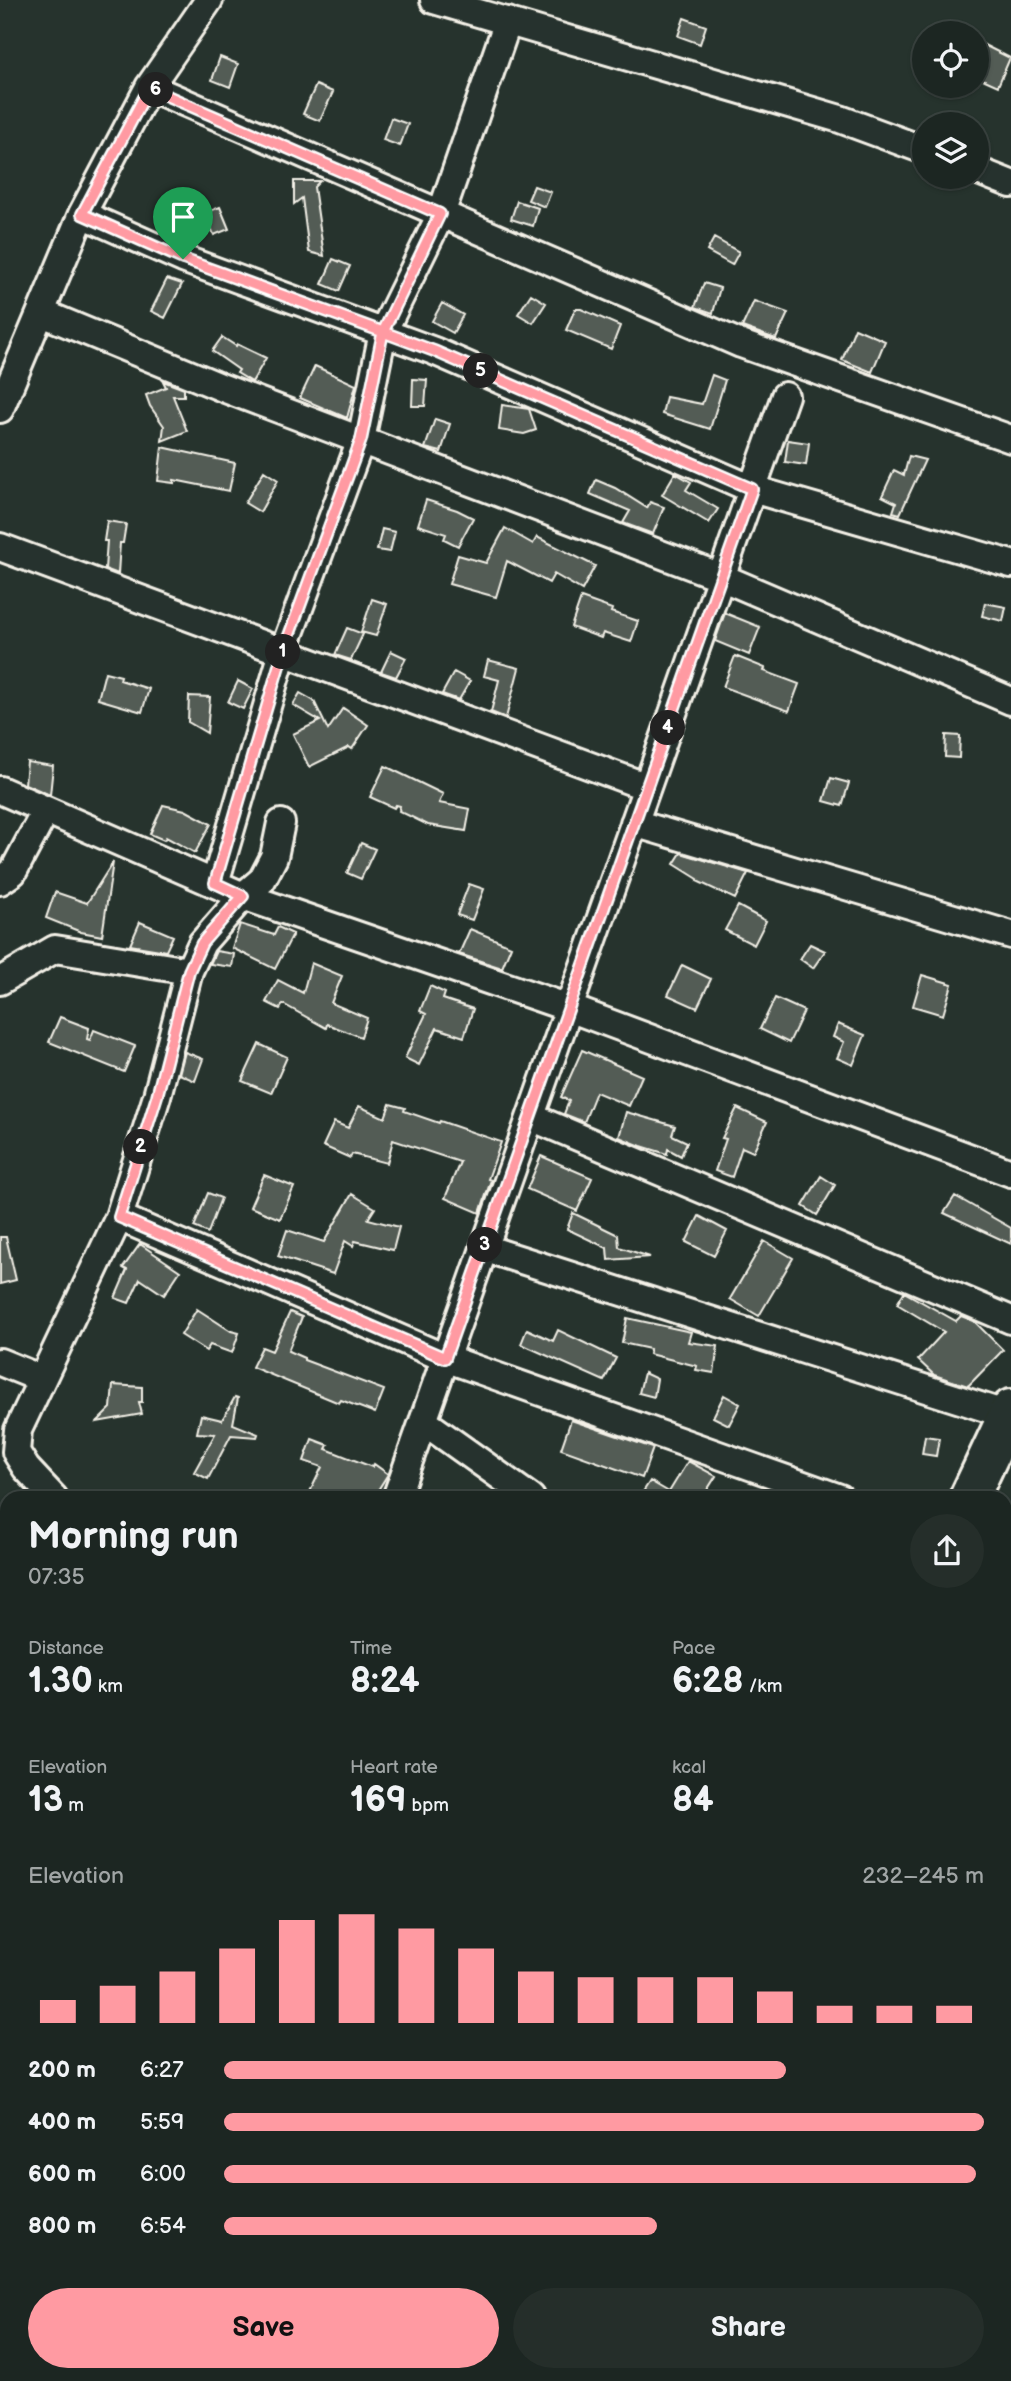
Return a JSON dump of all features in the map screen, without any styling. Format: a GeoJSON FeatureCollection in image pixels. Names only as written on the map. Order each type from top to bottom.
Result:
{"type":"FeatureCollection","features":[{"type":"Feature","properties":{"kind":"highway"},"geometry":{"type":"LineString","coordinates":[[972,1491],[1010,1413]]}},
{"type":"Feature","properties":{"kind":"street"},"geometry":{"type":"LineString","coordinates":[[0,409],[82,214],[149,88],[209,0]]}},
{"type":"Feature","properties":{"kind":"street"},"geometry":{"type":"LineString","coordinates":[[434,0],[840,118],[912,145]]}},
{"type":"Feature","properties":{"kind":"street"},"geometry":{"type":"LineString","coordinates":[[215,883],[283,652],[361,440],[383,332],[440,214],[508,22]]}},
{"type":"Feature","properties":{"kind":"street"},"geometry":{"type":"LineString","coordinates":[[149,88],[741,344],[1011,439]]}},
{"type":"Feature","properties":{"kind":"street"},"geometry":{"type":"LineString","coordinates":[[989,175],[1011,184]]}},
{"type":"Feature","properties":{"kind":"street"},"geometry":{"type":"LineString","coordinates":[[82,214],[183,259],[434,351],[752,489],[1011,564]]}},
{"type":"Feature","properties":{"kind":"street"},"geometry":{"type":"LineString","coordinates":[[41,313],[223,388],[721,577],[1011,701]]}},
{"type":"Feature","properties":{"kind":"street"},"geometry":{"type":"LineString","coordinates":[[398,1491],[785,396]]}},
{"type":"Feature","properties":{"kind":"street"},"geometry":{"type":"LineString","coordinates":[[0,547],[647,787]]}},
{"type":"Feature","properties":{"kind":"street"},"geometry":{"type":"LineString","coordinates":[[0,790],[243,896],[569,1008],[1011,1173]]}},
{"type":"Feature","properties":{"kind":"street"},"geometry":{"type":"LineString","coordinates":[[0,881],[13,872],[46,810]]}},
{"type":"Feature","properties":{"kind":"street"},"geometry":{"type":"LineString","coordinates":[[635,822],[1011,934]]}},
{"type":"Feature","properties":{"kind":"street"},"geometry":{"type":"LineString","coordinates":[[47,1491],[8,1454],[119,1217],[157,1096],[189,971],[202,943],[243,896],[262,880],[274,858],[281,823]]}},
{"type":"Feature","properties":{"kind":"street"},"geometry":{"type":"LineString","coordinates":[[0,981],[55,949],[189,971]]}},
{"type":"Feature","properties":{"kind":"street"},"geometry":{"type":"LineString","coordinates":[[530,1117],[1011,1320]]}},
{"type":"Feature","properties":{"kind":"street"},"geometry":{"type":"LineString","coordinates":[[119,1217],[445,1358],[819,1491]]}},
{"type":"Feature","properties":{"kind":"street"},"geometry":{"type":"LineString","coordinates":[[484,1248],[1010,1413]]}},
{"type":"Feature","properties":{"kind":"street"},"geometry":{"type":"LineString","coordinates":[[0,1362],[42,1379]]}},
{"type":"Feature","properties":{"kind":"street"},"geometry":{"type":"LineString","coordinates":[[423,1421],[521,1491]]}},
{"type":"Feature","properties":{"kind":"building"},"geometry":{"type":"Polygon","coordinates":[[[684,18],[706,26],[700,44],[678,36],[684,18]]]}},
{"type":"Feature","properties":{"kind":"building"},"geometry":{"type":"Polygon","coordinates":[[[989,48],[1010,58],[998,86],[989,82],[989,48]]]}},
{"type":"Feature","properties":{"kind":"building"},"geometry":{"type":"Polygon","coordinates":[[[220,57],[238,64],[230,87],[212,80],[220,57]]]}},
{"type":"Feature","properties":{"kind":"building"},"geometry":{"type":"Polygon","coordinates":[[[316,85],[333,92],[320,121],[303,114],[316,85]]]}},
{"type":"Feature","properties":{"kind":"building"},"geometry":{"type":"Polygon","coordinates":[[[391,118],[408,124],[400,146],[383,140],[391,118]]]}},
{"type":"Feature","properties":{"kind":"building"},"geometry":{"type":"Polygon","coordinates":[[[294,181],[320,181],[314,187],[324,256],[309,252],[302,198],[294,204],[294,181]]]}},
{"type":"Feature","properties":{"kind":"building"},"geometry":{"type":"Polygon","coordinates":[[[534,186],[551,192],[545,207],[528,200],[534,186]]]}},
{"type":"Feature","properties":{"kind":"building"},"geometry":{"type":"Polygon","coordinates":[[[517,201],[538,208],[533,226],[511,219],[517,201]]]}},
{"type":"Feature","properties":{"kind":"building"},"geometry":{"type":"Polygon","coordinates":[[[220,207],[229,229],[214,235],[205,213],[220,207]]]}},
{"type":"Feature","properties":{"kind":"building"},"geometry":{"type":"Polygon","coordinates":[[[714,238],[739,252],[732,265],[707,251],[714,238]]]}},
{"type":"Feature","properties":{"kind":"building"},"geometry":{"type":"Polygon","coordinates":[[[333,259],[350,266],[339,291],[322,284],[333,259]]]}},
{"type":"Feature","properties":{"kind":"building"},"geometry":{"type":"Polygon","coordinates":[[[167,279],[182,284],[165,318],[151,311],[167,279]]]}},
{"type":"Feature","properties":{"kind":"building"},"geometry":{"type":"Polygon","coordinates":[[[704,283],[720,288],[713,313],[695,307],[704,283]]]}},
{"type":"Feature","properties":{"kind":"building"},"geometry":{"type":"Polygon","coordinates":[[[531,294],[546,303],[533,323],[518,314],[531,294]]]}},
{"type":"Feature","properties":{"kind":"building"},"geometry":{"type":"Polygon","coordinates":[[[754,301],[788,313],[776,339],[742,327],[754,301]]]}},
{"type":"Feature","properties":{"kind":"building"},"geometry":{"type":"Polygon","coordinates":[[[442,303],[463,315],[453,333],[432,321],[442,303]]]}},
{"type":"Feature","properties":{"kind":"building"},"geometry":{"type":"Polygon","coordinates":[[[575,309],[581,309],[620,326],[611,349],[566,330],[575,309]]]}},
{"type":"Feature","properties":{"kind":"building"},"geometry":{"type":"Polygon","coordinates":[[[855,328],[885,341],[872,372],[842,360],[855,328]]]}},
{"type":"Feature","properties":{"kind":"building"},"geometry":{"type":"Polygon","coordinates":[[[222,337],[266,358],[252,382],[212,351],[222,337]]]}},
{"type":"Feature","properties":{"kind":"building"},"geometry":{"type":"Polygon","coordinates":[[[315,366],[356,385],[347,418],[300,398],[315,366]]]}},
{"type":"Feature","properties":{"kind":"building"},"geometry":{"type":"Polygon","coordinates":[[[712,375],[725,380],[710,429],[662,414],[666,397],[702,404],[712,375]]]}},
{"type":"Feature","properties":{"kind":"building"},"geometry":{"type":"Polygon","coordinates":[[[413,379],[427,380],[425,406],[412,406],[413,379]]]}},
{"type":"Feature","properties":{"kind":"building"},"geometry":{"type":"Polygon","coordinates":[[[163,381],[184,389],[184,396],[173,396],[187,431],[162,441],[164,426],[146,395],[166,387],[163,381]]]}},
{"type":"Feature","properties":{"kind":"building"},"geometry":{"type":"Polygon","coordinates":[[[502,405],[529,409],[536,430],[524,434],[499,430],[502,405]]]}},
{"type":"Feature","properties":{"kind":"building"},"geometry":{"type":"Polygon","coordinates":[[[435,419],[450,424],[441,452],[425,448],[435,419]]]}},
{"type":"Feature","properties":{"kind":"building"},"geometry":{"type":"Polygon","coordinates":[[[788,440],[809,443],[806,465],[785,462],[788,440]]]}},
{"type":"Feature","properties":{"kind":"building"},"geometry":{"type":"Polygon","coordinates":[[[162,447],[235,463],[229,491],[174,480],[174,483],[158,481],[162,447]]]}},
{"type":"Feature","properties":{"kind":"building"},"geometry":{"type":"Polygon","coordinates":[[[909,456],[925,460],[900,514],[893,512],[896,503],[882,496],[894,470],[904,475],[909,456]]]}},
{"type":"Feature","properties":{"kind":"building"},"geometry":{"type":"Polygon","coordinates":[[[264,471],[278,480],[260,512],[245,503],[264,471]]]}},
{"type":"Feature","properties":{"kind":"building"},"geometry":{"type":"Polygon","coordinates":[[[675,473],[691,482],[686,490],[718,509],[709,523],[662,495],[675,473]]]}},
{"type":"Feature","properties":{"kind":"building"},"geometry":{"type":"Polygon","coordinates":[[[596,480],[615,488],[647,508],[650,502],[664,507],[653,534],[623,523],[630,511],[590,494],[596,480]]]}},
{"type":"Feature","properties":{"kind":"building"},"geometry":{"type":"Polygon","coordinates":[[[426,500],[473,518],[458,546],[444,539],[446,534],[418,525],[426,500]]]}},
{"type":"Feature","properties":{"kind":"building"},"geometry":{"type":"Polygon","coordinates":[[[107,521],[126,524],[123,543],[120,543],[118,574],[105,569],[107,541],[104,541],[107,521]]]}},
{"type":"Feature","properties":{"kind":"building"},"geometry":{"type":"Polygon","coordinates":[[[505,528],[533,544],[537,537],[595,566],[582,590],[554,574],[549,583],[507,561],[496,597],[449,584],[458,555],[486,563],[505,528]]]}},
{"type":"Feature","properties":{"kind":"building"},"geometry":{"type":"Polygon","coordinates":[[[382,529],[395,532],[390,552],[377,550],[382,529]]]}},
{"type":"Feature","properties":{"kind":"building"},"geometry":{"type":"Polygon","coordinates":[[[581,598],[638,621],[631,642],[603,633],[601,638],[571,627],[581,598]]]}},
{"type":"Feature","properties":{"kind":"building"},"geometry":{"type":"Polygon","coordinates":[[[372,599],[387,604],[376,636],[361,632],[372,599]]]}},
{"type":"Feature","properties":{"kind":"building"},"geometry":{"type":"Polygon","coordinates":[[[985,603],[1006,607],[1003,621],[982,616],[985,603]]]}},
{"type":"Feature","properties":{"kind":"building"},"geometry":{"type":"Polygon","coordinates":[[[725,613],[760,627],[749,655],[715,641],[725,613]]]}},
{"type":"Feature","properties":{"kind":"building"},"geometry":{"type":"Polygon","coordinates":[[[347,628],[363,634],[351,660],[335,655],[347,628]]]}},
{"type":"Feature","properties":{"kind":"building"},"geometry":{"type":"Polygon","coordinates":[[[391,651],[406,658],[396,677],[381,672],[391,651]]]}},
{"type":"Feature","properties":{"kind":"building"},"geometry":{"type":"Polygon","coordinates":[[[735,656],[765,668],[764,671],[799,684],[789,711],[723,687],[735,656]]]}},
{"type":"Feature","properties":{"kind":"building"},"geometry":{"type":"Polygon","coordinates":[[[488,660],[519,668],[506,718],[491,712],[499,680],[484,676],[488,660]]]}},
{"type":"Feature","properties":{"kind":"building"},"geometry":{"type":"Polygon","coordinates":[[[105,672],[149,689],[142,712],[98,699],[105,672]]]}},
{"type":"Feature","properties":{"kind":"building"},"geometry":{"type":"Polygon","coordinates":[[[454,672],[470,681],[459,700],[442,694],[454,672]]]}},
{"type":"Feature","properties":{"kind":"building"},"geometry":{"type":"Polygon","coordinates":[[[238,681],[253,689],[243,709],[228,702],[238,681]]]}},
{"type":"Feature","properties":{"kind":"building"},"geometry":{"type":"Polygon","coordinates":[[[300,693],[314,701],[328,730],[343,708],[368,725],[352,749],[349,747],[309,767],[293,734],[320,721],[293,705],[300,693]]]}},
{"type":"Feature","properties":{"kind":"building"},"geometry":{"type":"Polygon","coordinates":[[[189,696],[210,697],[207,733],[188,722],[189,696]]]}},
{"type":"Feature","properties":{"kind":"building"},"geometry":{"type":"Polygon","coordinates":[[[946,735],[960,736],[959,758],[945,757],[946,735]]]}},
{"type":"Feature","properties":{"kind":"building"},"geometry":{"type":"Polygon","coordinates":[[[27,762],[53,766],[50,795],[25,784],[27,762]]]}},
{"type":"Feature","properties":{"kind":"building"},"geometry":{"type":"Polygon","coordinates":[[[385,766],[443,794],[439,803],[470,809],[466,831],[428,825],[399,811],[400,806],[396,805],[394,808],[370,797],[385,766]]]}},
{"type":"Feature","properties":{"kind":"building"},"geometry":{"type":"Polygon","coordinates":[[[831,778],[849,783],[842,806],[824,801],[831,778]]]}},
{"type":"Feature","properties":{"kind":"building"},"geometry":{"type":"Polygon","coordinates":[[[163,805],[185,810],[211,824],[195,853],[166,837],[164,840],[150,834],[163,805]]]}},
{"type":"Feature","properties":{"kind":"building"},"geometry":{"type":"Polygon","coordinates":[[[361,843],[375,849],[361,879],[347,873],[361,843]]]}},
{"type":"Feature","properties":{"kind":"building"},"geometry":{"type":"Polygon","coordinates":[[[681,853],[748,873],[735,899],[697,881],[698,879],[674,864],[681,853]]]}},
{"type":"Feature","properties":{"kind":"building"},"geometry":{"type":"Polygon","coordinates":[[[113,862],[102,936],[81,932],[46,918],[55,892],[87,903],[113,862]]]}},
{"type":"Feature","properties":{"kind":"building"},"geometry":{"type":"Polygon","coordinates":[[[469,884],[484,889],[472,920],[457,915],[469,884]]]}},
{"type":"Feature","properties":{"kind":"building"},"geometry":{"type":"Polygon","coordinates":[[[738,906],[766,921],[754,945],[725,930],[738,906]]]}},
{"type":"Feature","properties":{"kind":"building"},"geometry":{"type":"Polygon","coordinates":[[[140,922],[173,936],[166,951],[130,945],[140,922]]]}},
{"type":"Feature","properties":{"kind":"building"},"geometry":{"type":"Polygon","coordinates":[[[240,924],[274,935],[278,927],[293,934],[275,969],[232,948],[240,924]]]}},
{"type":"Feature","properties":{"kind":"building"},"geometry":{"type":"Polygon","coordinates":[[[470,929],[511,946],[502,968],[459,954],[470,929]]]}},
{"type":"Feature","properties":{"kind":"building"},"geometry":{"type":"Polygon","coordinates":[[[810,944],[825,951],[813,968],[800,959],[810,944]]]}},
{"type":"Feature","properties":{"kind":"building"},"geometry":{"type":"Polygon","coordinates":[[[216,951],[234,954],[232,967],[210,964],[216,951]]]}},
{"type":"Feature","properties":{"kind":"building"},"geometry":{"type":"Polygon","coordinates":[[[311,963],[342,976],[331,1003],[367,1018],[361,1037],[327,1024],[326,1028],[283,1004],[280,1009],[266,1002],[278,980],[303,993],[311,963]]]}},
{"type":"Feature","properties":{"kind":"building"},"geometry":{"type":"Polygon","coordinates":[[[682,965],[711,979],[697,1008],[668,995],[682,965]]]}},
{"type":"Feature","properties":{"kind":"building"},"geometry":{"type":"Polygon","coordinates":[[[922,975],[952,984],[943,1015],[913,1006],[922,975]]]}},
{"type":"Feature","properties":{"kind":"building"},"geometry":{"type":"Polygon","coordinates":[[[430,986],[445,993],[443,999],[473,1009],[464,1037],[437,1028],[419,1065],[405,1058],[426,1014],[420,1011],[430,986]]]}},
{"type":"Feature","properties":{"kind":"building"},"geometry":{"type":"Polygon","coordinates":[[[775,998],[804,1011],[789,1043],[760,1029],[775,998]]]}},
{"type":"Feature","properties":{"kind":"building"},"geometry":{"type":"Polygon","coordinates":[[[60,1017],[89,1028],[87,1039],[90,1040],[94,1030],[135,1046],[124,1072],[49,1042],[60,1017]]]}},
{"type":"Feature","properties":{"kind":"building"},"geometry":{"type":"Polygon","coordinates":[[[838,1024],[865,1035],[853,1065],[837,1058],[844,1042],[833,1037],[838,1024]]]}},
{"type":"Feature","properties":{"kind":"building"},"geometry":{"type":"Polygon","coordinates":[[[259,1044],[287,1057],[271,1093],[242,1081],[259,1044]]]}},
{"type":"Feature","properties":{"kind":"building"},"geometry":{"type":"Polygon","coordinates":[[[582,1050],[642,1076],[629,1106],[596,1092],[584,1122],[564,1114],[569,1101],[561,1097],[582,1050]]]}},
{"type":"Feature","properties":{"kind":"building"},"geometry":{"type":"Polygon","coordinates":[[[185,1052],[203,1059],[195,1081],[179,1074],[185,1052]]]}},
{"type":"Feature","properties":{"kind":"building"},"geometry":{"type":"Polygon","coordinates":[[[390,1104],[439,1123],[440,1121],[501,1142],[480,1213],[445,1198],[460,1162],[393,1140],[387,1163],[352,1154],[350,1158],[323,1146],[334,1122],[348,1128],[359,1106],[385,1118],[390,1104]]]}},
{"type":"Feature","properties":{"kind":"building"},"geometry":{"type":"Polygon","coordinates":[[[737,1108],[767,1122],[753,1152],[742,1147],[732,1177],[715,1171],[726,1139],[722,1138],[737,1108]]]}},
{"type":"Feature","properties":{"kind":"building"},"geometry":{"type":"Polygon","coordinates":[[[626,1112],[675,1126],[672,1135],[687,1142],[681,1156],[668,1149],[667,1154],[619,1137],[626,1112]]]}},
{"type":"Feature","properties":{"kind":"building"},"geometry":{"type":"Polygon","coordinates":[[[541,1156],[592,1178],[577,1211],[527,1189],[541,1156]]]}},
{"type":"Feature","properties":{"kind":"building"},"geometry":{"type":"Polygon","coordinates":[[[264,1175],[294,1187],[280,1219],[250,1207],[264,1175]]]}},
{"type":"Feature","properties":{"kind":"building"},"geometry":{"type":"Polygon","coordinates":[[[821,1176],[835,1185],[817,1215],[803,1206],[821,1176]]]}},
{"type":"Feature","properties":{"kind":"building"},"geometry":{"type":"Polygon","coordinates":[[[208,1193],[221,1198],[208,1233],[194,1227],[208,1193]]]}},
{"type":"Feature","properties":{"kind":"building"},"geometry":{"type":"Polygon","coordinates":[[[352,1194],[375,1208],[368,1219],[399,1227],[393,1250],[355,1241],[353,1246],[345,1241],[333,1274],[278,1256],[287,1230],[324,1242],[352,1194]]]}},
{"type":"Feature","properties":{"kind":"building"},"geometry":{"type":"Polygon","coordinates":[[[955,1196],[1011,1228],[1011,1244],[944,1213],[955,1196]]]}},
{"type":"Feature","properties":{"kind":"building"},"geometry":{"type":"Polygon","coordinates":[[[573,1213],[618,1235],[619,1247],[650,1257],[608,1260],[607,1248],[567,1229],[573,1213]]]}},
{"type":"Feature","properties":{"kind":"building"},"geometry":{"type":"Polygon","coordinates":[[[699,1216],[727,1231],[714,1256],[686,1242],[699,1216]]]}},
{"type":"Feature","properties":{"kind":"building"},"geometry":{"type":"Polygon","coordinates":[[[0,1237],[6,1237],[16,1280],[0,1284],[0,1237]]]}},
{"type":"Feature","properties":{"kind":"building"},"geometry":{"type":"Polygon","coordinates":[[[764,1241],[793,1258],[759,1316],[730,1299],[764,1241]]]}},
{"type":"Feature","properties":{"kind":"building"},"geometry":{"type":"Polygon","coordinates":[[[140,1244],[180,1271],[164,1295],[140,1279],[129,1303],[115,1298],[127,1270],[123,1268],[140,1244]]]}},
{"type":"Feature","properties":{"kind":"building"},"geometry":{"type":"Polygon","coordinates":[[[904,1292],[956,1321],[961,1316],[974,1321],[1003,1350],[968,1386],[934,1375],[918,1360],[944,1332],[897,1304],[904,1292]]]}},
{"type":"Feature","properties":{"kind":"building"},"geometry":{"type":"Polygon","coordinates":[[[197,1309],[231,1331],[239,1333],[232,1353],[210,1345],[206,1351],[181,1335],[197,1309]]]}},
{"type":"Feature","properties":{"kind":"building"},"geometry":{"type":"Polygon","coordinates":[[[290,1312],[302,1317],[288,1351],[304,1360],[384,1390],[375,1413],[341,1400],[339,1403],[252,1367],[262,1347],[272,1351],[290,1312]]]}},
{"type":"Feature","properties":{"kind":"building"},"geometry":{"type":"Polygon","coordinates":[[[627,1318],[691,1332],[688,1342],[718,1346],[714,1373],[696,1370],[697,1366],[649,1354],[650,1349],[622,1343],[627,1318]]]}},
{"type":"Feature","properties":{"kind":"building"},"geometry":{"type":"Polygon","coordinates":[[[527,1329],[553,1341],[558,1330],[616,1358],[604,1381],[521,1344],[527,1329]]]}},
{"type":"Feature","properties":{"kind":"building"},"geometry":{"type":"Polygon","coordinates":[[[644,1373],[657,1379],[654,1397],[639,1393],[644,1373]]]}},
{"type":"Feature","properties":{"kind":"building"},"geometry":{"type":"Polygon","coordinates":[[[113,1385],[142,1387],[142,1402],[139,1402],[142,1414],[97,1422],[111,1408],[113,1385]]]}},
{"type":"Feature","properties":{"kind":"building"},"geometry":{"type":"Polygon","coordinates":[[[724,1395],[740,1404],[729,1425],[713,1417],[724,1395]]]}},
{"type":"Feature","properties":{"kind":"building"},"geometry":{"type":"Polygon","coordinates":[[[235,1397],[238,1398],[233,1424],[258,1434],[257,1437],[231,1435],[208,1479],[194,1472],[215,1434],[197,1433],[201,1415],[222,1420],[235,1397]]]}},
{"type":"Feature","properties":{"kind":"building"},"geometry":{"type":"Polygon","coordinates":[[[571,1420],[653,1448],[642,1478],[561,1449],[571,1420]]]}},
{"type":"Feature","properties":{"kind":"building"},"geometry":{"type":"Polygon","coordinates":[[[925,1436],[939,1438],[936,1456],[922,1454],[925,1436]]]}},
{"type":"Feature","properties":{"kind":"building"},"geometry":{"type":"Polygon","coordinates":[[[312,1439],[328,1445],[326,1449],[372,1467],[374,1464],[388,1474],[377,1491],[310,1491],[322,1467],[304,1461],[312,1439]]]}},
{"type":"Feature","properties":{"kind":"building"},"geometry":{"type":"Polygon","coordinates":[[[688,1461],[716,1476],[706,1491],[670,1491],[688,1461]]]}},
{"type":"Feature","properties":{"kind":"building"},"geometry":{"type":"Polygon","coordinates":[[[650,1481],[667,1491],[644,1491],[650,1481]]]}},
{"type":"Feature","properties":{"kind":"route"},"geometry":{"type":"LineString","coordinates":[[183,259],[82,214],[149,88],[440,214],[383,332],[434,351],[752,489],[445,1358],[119,1217],[157,1096],[189,971],[202,943],[243,896],[215,883],[283,652],[361,440],[383,332],[183,259]]}}]}
